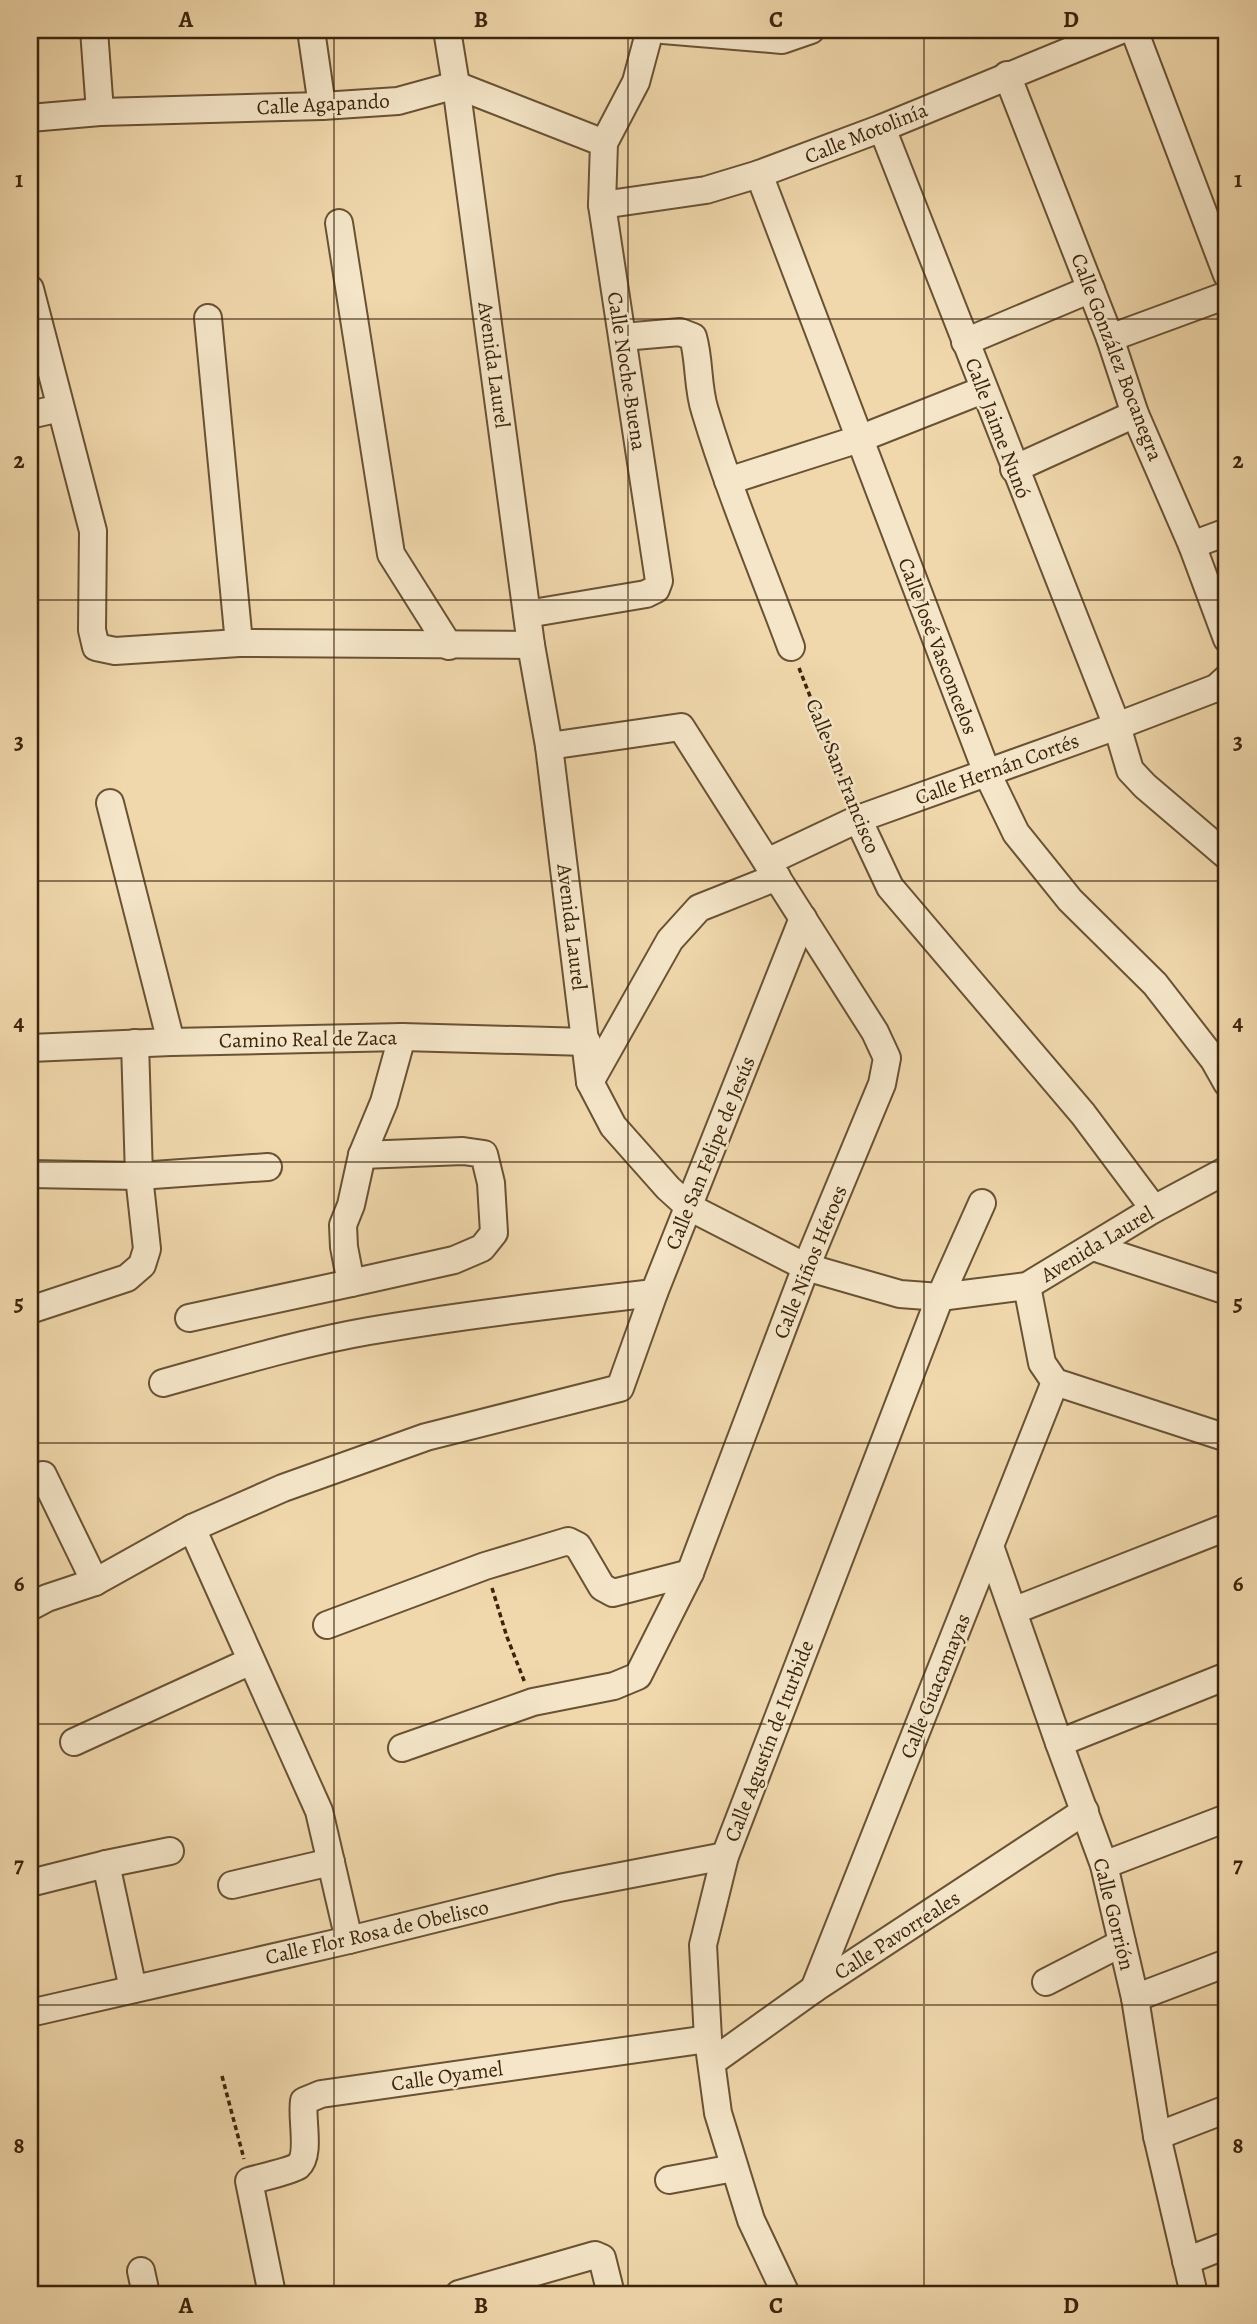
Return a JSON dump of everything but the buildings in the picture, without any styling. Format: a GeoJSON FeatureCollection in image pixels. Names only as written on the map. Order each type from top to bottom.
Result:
{"type":"FeatureCollection","features":[{"type":"Feature","properties":{"kind":"street"},"geometry":{"type":"LineString","coordinates":[[94,30],[100,112]]}},
{"type":"Feature","properties":{"kind":"street"},"geometry":{"type":"LineString","coordinates":[[311,30],[322,106]]}},
{"type":"Feature","properties":{"kind":"street","name":"Avenida Laurel"},"geometry":{"type":"LineString","coordinates":[[447,30],[531,645],[549,746],[590,1082],[613,1126],[688,1207],[806,1267],[900,1294],[940,1297],[1027,1286],[1154,1209],[1226,1176]]}},
{"type":"Feature","properties":{"kind":"street","name":"Calle Noche Buena"},"geometry":{"type":"LineString","coordinates":[[527,614],[646,594],[656,589],[659,581],[602,205],[604,143],[636,82],[650,30]]}},
{"type":"Feature","properties":{"kind":"street"},"geometry":{"type":"LineString","coordinates":[[663,30],[782,40],[811,30]]}},
{"type":"Feature","properties":{"kind":"street","name":"Calle Motolinía"},"geometry":{"type":"LineString","coordinates":[[602,205],[706,190],[759,174],[882,128],[1121,30]]}},
{"type":"Feature","properties":{"kind":"street"},"geometry":{"type":"LineString","coordinates":[[1134,30],[1227,275]]}},
{"type":"Feature","properties":{"kind":"street","name":"Calle González Bocanegra"},"geometry":{"type":"LineString","coordinates":[[1007,75],[1110,338],[1135,414],[1192,545],[1227,639]]}},
{"type":"Feature","properties":{"kind":"street"},"geometry":{"type":"LineString","coordinates":[[456,85],[604,143]]}},
{"type":"Feature","properties":{"kind":"street","name":"Calle Agapando"},"geometry":{"type":"LineString","coordinates":[[30,118],[100,112],[322,106],[398,101],[456,85]]}},
{"type":"Feature","properties":{"kind":"street","name":"Calle Jaime Nunó"},"geometry":{"type":"LineString","coordinates":[[882,128],[1117,726]]}},
{"type":"Feature","properties":{"kind":"street","name":"Calle José Vasconcelos"},"geometry":{"type":"LineString","coordinates":[[759,174],[987,774],[1016,833],[1070,900],[1220,1053],[1227,1083]]}},
{"type":"Feature","properties":{"kind":"street"},"geometry":{"type":"LineString","coordinates":[[339,223],[391,554],[449,646]]}},
{"type":"Feature","properties":{"kind":"street"},"geometry":{"type":"LineString","coordinates":[[30,289],[93,531],[93,631],[96,647],[115,651],[239,643],[531,645]]}},
{"type":"Feature","properties":{"kind":"street"},"geometry":{"type":"LineString","coordinates":[[965,342],[1091,289]]}},
{"type":"Feature","properties":{"kind":"street"},"geometry":{"type":"LineString","coordinates":[[1110,338],[1227,295]]}},
{"type":"Feature","properties":{"kind":"street"},"geometry":{"type":"LineString","coordinates":[[208,318],[239,643]]}},
{"type":"Feature","properties":{"kind":"street"},"geometry":{"type":"LineString","coordinates":[[622,337],[680,332],[693,337],[698,353],[703,407],[791,647]]}},
{"type":"Feature","properties":{"kind":"street"},"geometry":{"type":"LineString","coordinates":[[728,481],[859,439],[984,390]]}},
{"type":"Feature","properties":{"kind":"street"},"geometry":{"type":"LineString","coordinates":[[30,415],[60,408]]}},
{"type":"Feature","properties":{"kind":"street"},"geometry":{"type":"LineString","coordinates":[[1014,469],[1135,414]]}},
{"type":"Feature","properties":{"kind":"street"},"geometry":{"type":"LineString","coordinates":[[1192,545],[1227,532]]}},
{"type":"Feature","properties":{"kind":"street","name":"Calle Hernán Cortés"},"geometry":{"type":"LineString","coordinates":[[590,1082],[670,940],[699,908],[858,819],[1117,726],[1216,688],[1227,678]]}},
{"type":"Feature","properties":{"kind":"street"},"geometry":{"type":"LineString","coordinates":[[1117,726],[1130,769],[1145,786],[1227,856]]}},
{"type":"Feature","properties":{"kind":"street","name":"Calle Niños Héroes"},"geometry":{"type":"LineString","coordinates":[[533,1702],[614,1686],[638,1676],[690,1573],[806,1267],[881,1084],[887,1058],[875,1032],[681,727],[549,746]]}},
{"type":"Feature","properties":{"kind":"street"},"geometry":{"type":"LineString","coordinates":[[110,803],[172,1042]]}},
{"type":"Feature","properties":{"kind":"street","name":"Calle San Francisco"},"geometry":{"type":"LineString","coordinates":[[858,819],[890,887],[1083,1114],[1154,1209]]}},
{"type":"Feature","properties":{"kind":"street","name":"Calle San Felipe de Jesús"},"geometry":{"type":"LineString","coordinates":[[192,1528],[283,1488],[426,1437],[620,1388],[654,1293],[803,918]]}},
{"type":"Feature","properties":{"kind":"street"},"geometry":{"type":"LineString","coordinates":[[351,1283],[343,1225],[351,1205],[362,1155],[384,1102],[402,1037]]}},
{"type":"Feature","properties":{"kind":"street","name":"Camino Real de Zaca"},"geometry":{"type":"LineString","coordinates":[[30,1048],[402,1037],[587,1042]]}},
{"type":"Feature","properties":{"kind":"street"},"geometry":{"type":"LineString","coordinates":[[30,1310],[127,1278],[142,1265],[147,1249],[139,1176],[135,1043]]}},
{"type":"Feature","properties":{"kind":"street"},"geometry":{"type":"LineString","coordinates":[[189,1318],[454,1260],[482,1248],[494,1233],[491,1182],[484,1154],[463,1151],[362,1155]]}},
{"type":"Feature","properties":{"kind":"street"},"geometry":{"type":"LineString","coordinates":[[30,1174],[139,1176],[268,1167]]}},
{"type":"Feature","properties":{"kind":"street","name":"Calle Agustín de Iturbide"},"geometry":{"type":"LineString","coordinates":[[786,2294],[751,2220],[718,2113],[710,2050],[703,1945],[725,1856],[940,1297],[982,1203]]}},
{"type":"Feature","properties":{"kind":"street"},"geometry":{"type":"LineString","coordinates":[[1093,1247],[1227,1292]]}},
{"type":"Feature","properties":{"kind":"street"},"geometry":{"type":"LineString","coordinates":[[1027,1286],[1042,1363],[1055,1382],[1227,1438]]}},
{"type":"Feature","properties":{"kind":"street"},"geometry":{"type":"LineString","coordinates":[[163,1383],[252,1358],[368,1331],[478,1314],[654,1293]]}},
{"type":"Feature","properties":{"kind":"street","name":"Calle Guacamayas"},"geometry":{"type":"LineString","coordinates":[[814,1989],[1055,1382]]}},
{"type":"Feature","properties":{"kind":"street"},"geometry":{"type":"LineString","coordinates":[[30,1480],[43,1475],[95,1582]]}},
{"type":"Feature","properties":{"kind":"street"},"geometry":{"type":"LineString","coordinates":[[1013,1611],[1227,1527]]}},
{"type":"Feature","properties":{"kind":"street"},"geometry":{"type":"LineString","coordinates":[[30,1607],[47,1598],[95,1582],[192,1528],[319,1811],[349,1940]]}},
{"type":"Feature","properties":{"kind":"street"},"geometry":{"type":"LineString","coordinates":[[327,1625],[485,1566],[568,1541],[578,1546],[602,1587],[613,1593],[690,1573]]}},
{"type":"Feature","properties":{"kind":"street","name":"Calle Gorrión"},"geometry":{"type":"LineString","coordinates":[[990,1546],[1104,1865],[1135,1998],[1157,2136],[1194,2294]]}},
{"type":"Feature","properties":{"kind":"street"},"geometry":{"type":"LineString","coordinates":[[74,1742],[251,1661]]}},
{"type":"Feature","properties":{"kind":"street"},"geometry":{"type":"LineString","coordinates":[[1059,1743],[1227,1676]]}},
{"type":"Feature","properties":{"kind":"street"},"geometry":{"type":"LineString","coordinates":[[402,1748],[533,1702]]}},
{"type":"Feature","properties":{"kind":"street","name":"Calle Pavorreales"},"geometry":{"type":"LineString","coordinates":[[710,2050],[814,1989],[1085,1811]]}},
{"type":"Feature","properties":{"kind":"street"},"geometry":{"type":"LineString","coordinates":[[1104,1865],[1227,1818]]}},
{"type":"Feature","properties":{"kind":"street"},"geometry":{"type":"LineString","coordinates":[[30,1883],[170,1851]]}},
{"type":"Feature","properties":{"kind":"street","name":"Calle Flor Rosa de Obelisco"},"geometry":{"type":"LineString","coordinates":[[30,2013],[349,1940],[559,1888],[725,1856]]}},
{"type":"Feature","properties":{"kind":"street"},"geometry":{"type":"LineString","coordinates":[[232,1885],[331,1862]]}},
{"type":"Feature","properties":{"kind":"street"},"geometry":{"type":"LineString","coordinates":[[106,1864],[133,1989]]}},
{"type":"Feature","properties":{"kind":"street"},"geometry":{"type":"LineString","coordinates":[[1046,1983],[1122,1943]]}},
{"type":"Feature","properties":{"kind":"street"},"geometry":{"type":"LineString","coordinates":[[1135,1998],[1227,1963]]}},
{"type":"Feature","properties":{"kind":"street","name":"Calle Oyamel"},"geometry":{"type":"LineString","coordinates":[[250,2181],[298,2166],[306,2154],[302,2114],[304,2101],[321,2094],[710,2050]]}},
{"type":"Feature","properties":{"kind":"street"},"geometry":{"type":"LineString","coordinates":[[1157,2136],[1227,2109]]}},
{"type":"Feature","properties":{"kind":"street"},"geometry":{"type":"LineString","coordinates":[[669,2180],[734,2168]]}},
{"type":"Feature","properties":{"kind":"street"},"geometry":{"type":"LineString","coordinates":[[250,2181],[272,2294]]}},
{"type":"Feature","properties":{"kind":"street"},"geometry":{"type":"LineString","coordinates":[[1186,2261],[1227,2245]]}},
{"type":"Feature","properties":{"kind":"street"},"geometry":{"type":"LineString","coordinates":[[459,2294],[595,2255],[602,2258],[611,2294]]}},
{"type":"Feature","properties":{"kind":"path","name":"Calle San Francisco"},"geometry":{"type":"LineString","coordinates":[[791,647],[858,819]]}},
{"type":"Feature","properties":{"kind":"path"},"geometry":{"type":"LineString","coordinates":[[485,1566],[507,1637],[533,1702]]}},
{"type":"Feature","properties":{"kind":"path"},"geometry":{"type":"LineString","coordinates":[[222,2076],[250,2181]]}}]}
